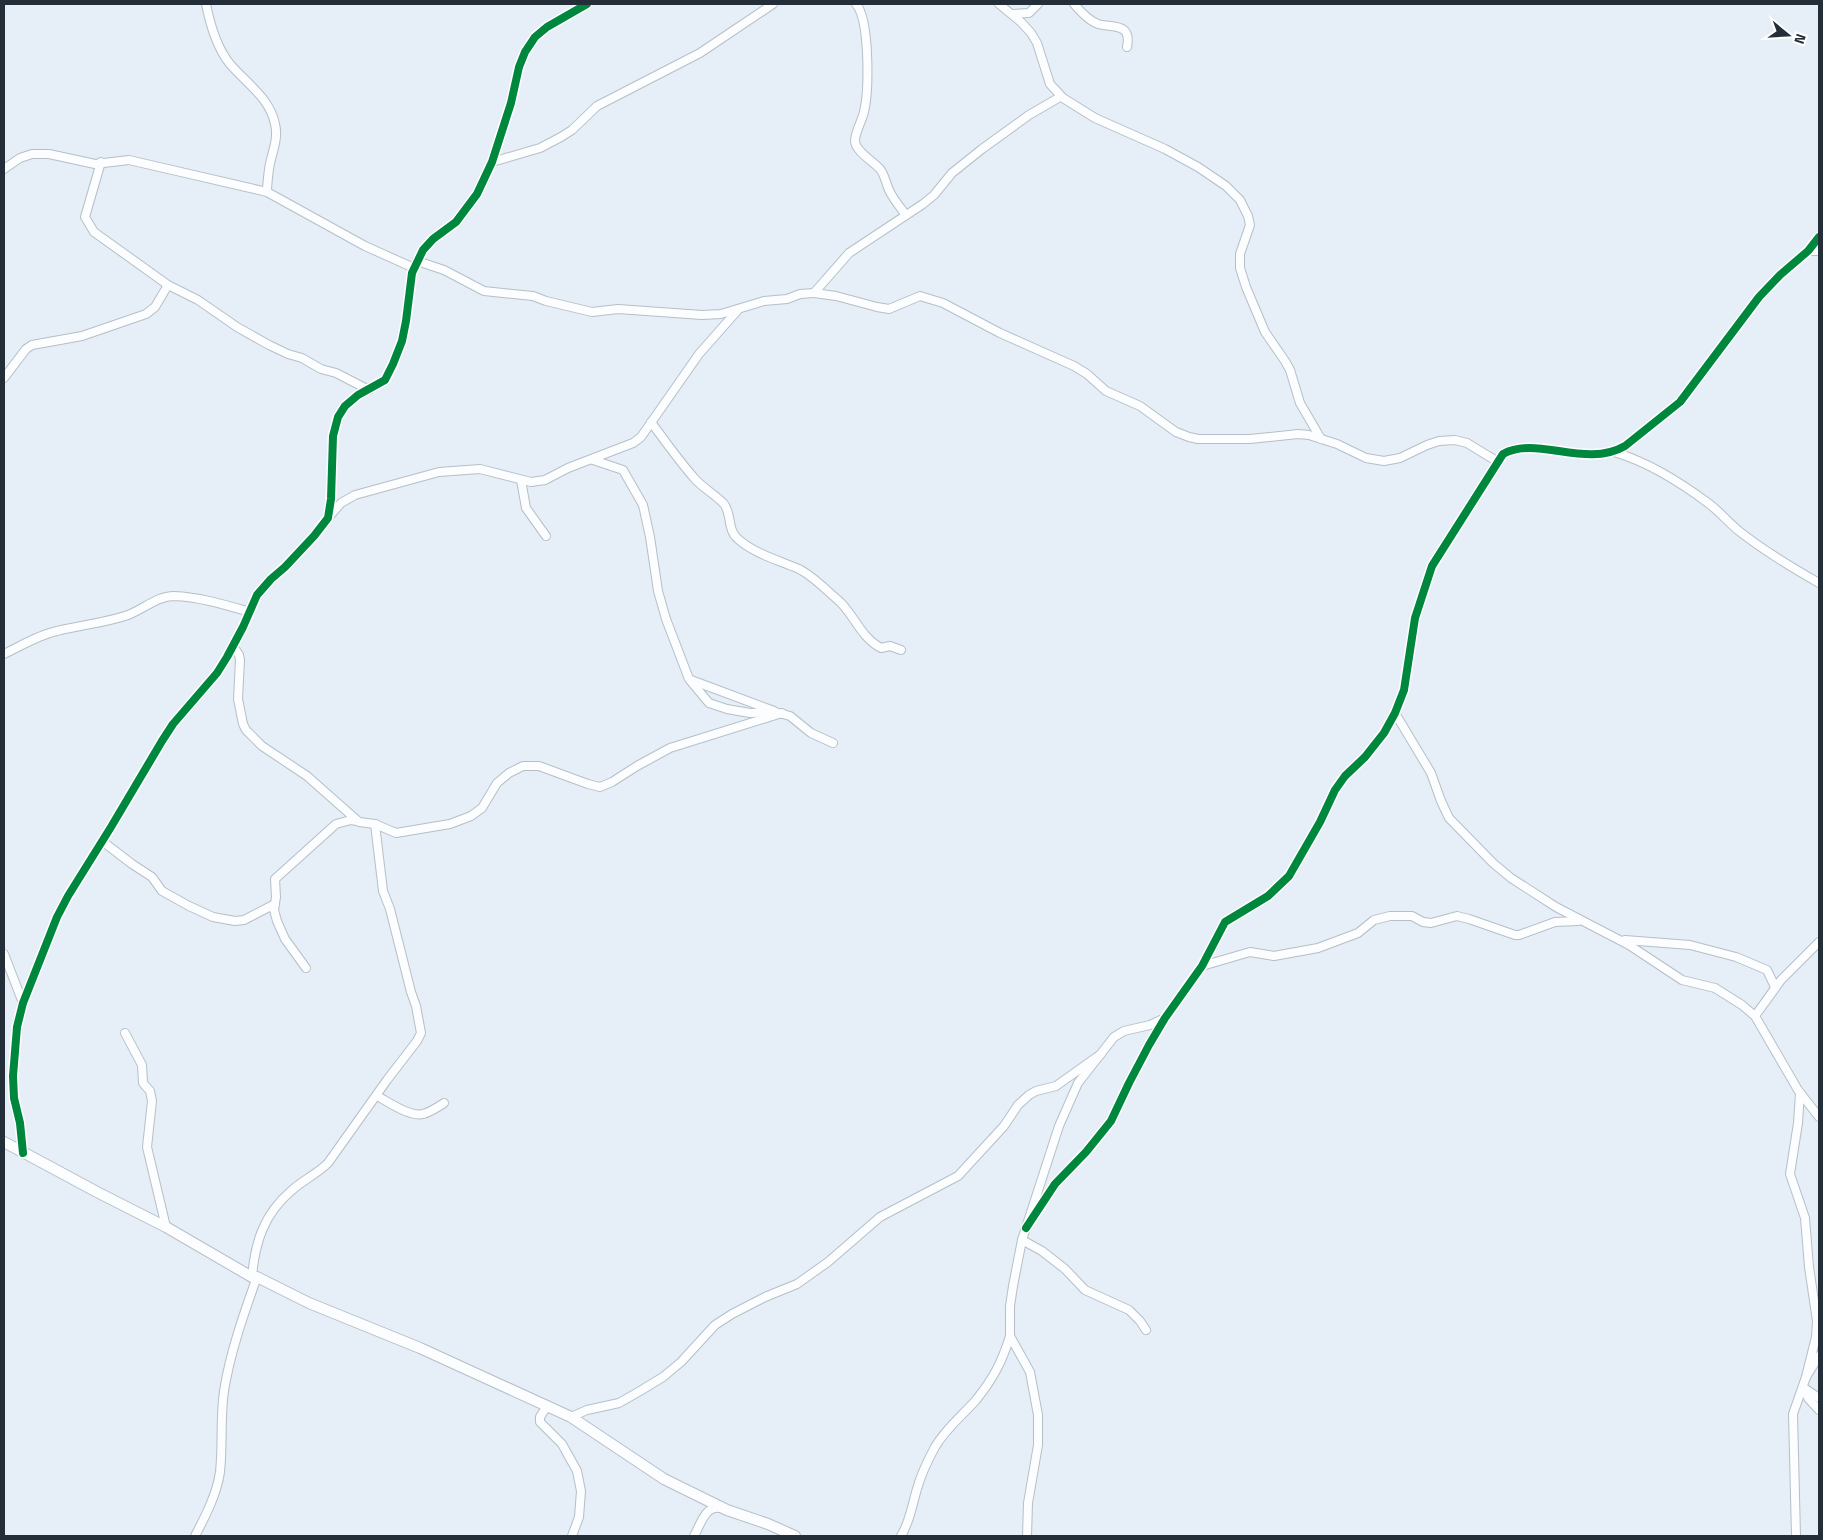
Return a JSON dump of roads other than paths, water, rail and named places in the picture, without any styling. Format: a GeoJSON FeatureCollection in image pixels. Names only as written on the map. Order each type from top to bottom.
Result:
{"type":"FeatureCollection","features":[{"type":"Feature","properties":{"kind":"street"},"geometry":{"type":"LineString","coordinates":[[206,4],[221,51],[230,64],[265,101],[275,122],[277,138],[269,168],[267,192]]}},
{"type":"Feature","properties":{"kind":"street"},"geometry":{"type":"LineString","coordinates":[[328,518],[331,499],[333,436],[336,424],[345,406],[385,380],[402,341],[412,273],[415,265],[423,250],[433,239],[456,222],[477,194],[492,162],[525,52],[535,37],[547,27],[587,4]]}},
{"type":"Feature","properties":{"kind":"street"},"geometry":{"type":"LineString","coordinates":[[492,162],[540,148],[561,137],[572,130],[596,106],[700,53],[773,4]]}},
{"type":"Feature","properties":{"kind":"street"},"geometry":{"type":"LineString","coordinates":[[856,4],[860,9],[865,28],[867,72],[864,112],[855,141],[863,154],[880,169],[892,197],[906,215]]}},
{"type":"Feature","properties":{"kind":"street"},"geometry":{"type":"LineString","coordinates":[[999,4],[1013,14],[1031,33],[1037,43],[1050,84],[1060,96],[1095,118],[1158,146],[1198,167],[1226,186],[1240,200],[1248,216],[1250,226],[1240,254],[1240,268],[1246,287],[1265,332],[1290,370],[1300,403],[1321,439]]}},
{"type":"Feature","properties":{"kind":"street"},"geometry":{"type":"LineString","coordinates":[[1013,14],[1030,13],[1038,4]]}},
{"type":"Feature","properties":{"kind":"street"},"geometry":{"type":"LineString","coordinates":[[1074,4],[1093,21],[1099,24],[1118,26],[1122,29],[1127,37],[1126,47]]}},
{"type":"Feature","properties":{"kind":"street"},"geometry":{"type":"LineString","coordinates":[[814,293],[849,253],[934,195],[952,173],[982,149],[1029,115],[1060,96]]}},
{"type":"Feature","properties":{"kind":"street"},"geometry":{"type":"LineString","coordinates":[[4,169],[32,154],[49,154],[95,164],[129,160],[267,192],[365,246],[415,265],[444,270],[484,291],[496,294],[533,296],[592,312],[618,309],[702,315],[721,314],[750,304],[814,293],[836,296],[876,308],[889,309],[920,296],[943,303],[1000,333],[1074,366],[1106,391],[1140,406],[1184,436],[1198,439],[1250,439],[1298,434],[1337,444],[1366,458],[1384,462],[1400,458],[1439,441],[1455,440],[1467,442],[1498,462]]}},
{"type":"Feature","properties":{"kind":"street"},"geometry":{"type":"LineString","coordinates":[[101,162],[85,217],[94,232],[168,284],[198,300],[237,327],[288,354],[302,358],[321,369],[336,373],[368,390]]}},
{"type":"Feature","properties":{"kind":"street"},"geometry":{"type":"LineString","coordinates":[[1026,1228],[1055,1184],[1086,1152],[1111,1121],[1129,1083],[1165,1018],[1202,966],[1225,922],[1268,896],[1289,876],[1320,822],[1335,790],[1345,776],[1365,757],[1384,733],[1396,712],[1404,690],[1415,618],[1432,566],[1503,454],[1517,449],[1537,449],[1589,455],[1614,452],[1644,432],[1656,419],[1680,402],[1759,297],[1780,275],[1808,251],[1819,236]]}},
{"type":"Feature","properties":{"kind":"street"},"geometry":{"type":"LineString","coordinates":[[1808,251],[1819,251]]}},
{"type":"Feature","properties":{"kind":"street"},"geometry":{"type":"LineString","coordinates":[[4,378],[26,349],[32,345],[82,336],[146,314],[155,307],[168,284]]}},
{"type":"Feature","properties":{"kind":"street"},"geometry":{"type":"LineString","coordinates":[[22,1153],[20,1123],[14,1098],[13,1076],[17,1027],[23,1003],[57,917],[162,741],[217,673],[233,646],[257,595],[264,586],[307,544],[341,503],[355,495],[440,472],[480,469],[531,482],[545,480],[568,468],[593,460],[633,443],[641,437],[699,354],[737,310]]}},
{"type":"Feature","properties":{"kind":"street"},"geometry":{"type":"LineString","coordinates":[[651,422],[695,479],[707,491],[725,504],[733,534],[738,540],[774,560],[800,569],[842,604],[858,628],[873,643],[880,648],[890,646],[901,650]]}},
{"type":"Feature","properties":{"kind":"street"},"geometry":{"type":"LineString","coordinates":[[1614,452],[1652,467],[1694,493],[1710,504],[1726,520],[1757,544],[1819,583]]}},
{"type":"Feature","properties":{"kind":"street"},"geometry":{"type":"LineString","coordinates":[[593,460],[623,470],[643,505],[658,591],[666,619],[689,679],[709,703],[727,709],[750,713],[779,712]]}},
{"type":"Feature","properties":{"kind":"street"},"geometry":{"type":"LineString","coordinates":[[521,480],[526,508],[546,536]]}},
{"type":"Feature","properties":{"kind":"street"},"geometry":{"type":"LineString","coordinates":[[4,654],[38,637],[56,631],[131,614],[168,597],[205,601],[250,612]]}},
{"type":"Feature","properties":{"kind":"street"},"geometry":{"type":"LineString","coordinates":[[233,646],[240,660],[238,699],[246,730],[262,746],[307,776],[359,822]]}},
{"type":"Feature","properties":{"kind":"street"},"geometry":{"type":"LineString","coordinates":[[689,679],[790,716],[811,733],[833,743]]}},
{"type":"Feature","properties":{"kind":"street"},"geometry":{"type":"LineString","coordinates":[[306,968],[285,939],[274,910],[276,878],[336,824],[351,820],[375,824],[396,833],[461,821],[482,808],[497,783],[509,773],[523,766],[539,766],[600,787],[670,748],[779,712]]}},
{"type":"Feature","properties":{"kind":"street"},"geometry":{"type":"LineString","coordinates":[[1396,712],[1431,773],[1441,801],[1450,818],[1493,863],[1511,878],[1582,922],[1618,939],[1682,980],[1715,988],[1742,1005],[1755,1016],[1800,1092],[1819,1117]]}},
{"type":"Feature","properties":{"kind":"street"},"geometry":{"type":"LineString","coordinates":[[195,1536],[216,1490],[220,1474],[224,1394],[228,1369],[255,1277],[254,1253],[258,1240],[270,1214],[292,1190],[318,1173],[328,1163],[417,1041],[420,1033],[416,1006],[390,909],[383,891],[375,824]]}},
{"type":"Feature","properties":{"kind":"street"},"geometry":{"type":"LineString","coordinates":[[102,841],[152,878],[168,894],[213,917],[235,921],[244,920],[275,904]]}},
{"type":"Feature","properties":{"kind":"street"},"geometry":{"type":"LineString","coordinates":[[1202,966],[1250,952],[1274,956],[1318,948],[1358,933],[1374,920],[1390,916],[1412,916],[1423,922],[1431,923],[1457,916],[1515,936],[1555,922],[1575,920],[1582,922]]}},
{"type":"Feature","properties":{"kind":"street"},"geometry":{"type":"LineString","coordinates":[[1618,939],[1632,942],[1690,945],[1736,957],[1767,970],[1776,987]]}},
{"type":"Feature","properties":{"kind":"street"},"geometry":{"type":"LineString","coordinates":[[1755,1016],[1776,987],[1819,942]]}},
{"type":"Feature","properties":{"kind":"street"},"geometry":{"type":"LineString","coordinates":[[4,954],[23,1003]]}},
{"type":"Feature","properties":{"kind":"street"},"geometry":{"type":"LineString","coordinates":[[901,1536],[908,1526],[918,1487],[930,1456],[940,1438],[994,1376],[1003,1359],[1010,1336],[1010,1306],[1022,1240],[1059,1126],[1078,1083],[1119,1034],[1150,1025],[1165,1018]]}},
{"type":"Feature","properties":{"kind":"street"},"geometry":{"type":"LineString","coordinates":[[125,1033],[142,1065],[144,1083],[150,1091],[152,1101],[147,1147],[166,1227]]}},
{"type":"Feature","properties":{"kind":"street"},"geometry":{"type":"LineString","coordinates":[[571,1417],[587,1410],[619,1403],[655,1382],[681,1362],[715,1325],[765,1297],[797,1284],[828,1262],[880,1217],[958,1176],[1004,1126],[1018,1105],[1029,1095],[1036,1091],[1056,1086],[1101,1054]]}},
{"type":"Feature","properties":{"kind":"street"},"geometry":{"type":"LineString","coordinates":[[1796,1536],[1793,1414],[1806,1377],[1816,1338],[1817,1321],[1809,1267],[1805,1218],[1790,1174],[1798,1123],[1800,1092]]}},
{"type":"Feature","properties":{"kind":"street"},"geometry":{"type":"LineString","coordinates":[[377,1096],[416,1115],[428,1112],[444,1103]]}},
{"type":"Feature","properties":{"kind":"street"},"geometry":{"type":"LineString","coordinates":[[4,1142],[166,1227],[255,1277],[309,1303],[420,1348],[571,1417],[664,1479],[726,1510]]}},
{"type":"Feature","properties":{"kind":"street"},"geometry":{"type":"LineString","coordinates":[[1022,1240],[1042,1251],[1065,1269],[1085,1290],[1128,1310],[1140,1321],[1146,1330]]}},
{"type":"Feature","properties":{"kind":"street"},"geometry":{"type":"LineString","coordinates":[[1010,1336],[1030,1372],[1038,1415],[1038,1445],[1028,1503],[1027,1536]]}},
{"type":"Feature","properties":{"kind":"street"},"geometry":{"type":"LineString","coordinates":[[1806,1377],[1819,1356]]}},
{"type":"Feature","properties":{"kind":"street"},"geometry":{"type":"LineString","coordinates":[[1803,1388],[1819,1398]]}},
{"type":"Feature","properties":{"kind":"street"},"geometry":{"type":"LineString","coordinates":[[1803,1388],[1808,1398],[1819,1410]]}},
{"type":"Feature","properties":{"kind":"street"},"geometry":{"type":"LineString","coordinates":[[547,1406],[540,1418],[540,1422],[562,1444],[578,1471],[580,1483],[579,1517],[572,1536]]}},
{"type":"Feature","properties":{"kind":"street"},"geometry":{"type":"LineString","coordinates":[[694,1536],[710,1509],[717,1506],[768,1524],[795,1536]]}}]}
